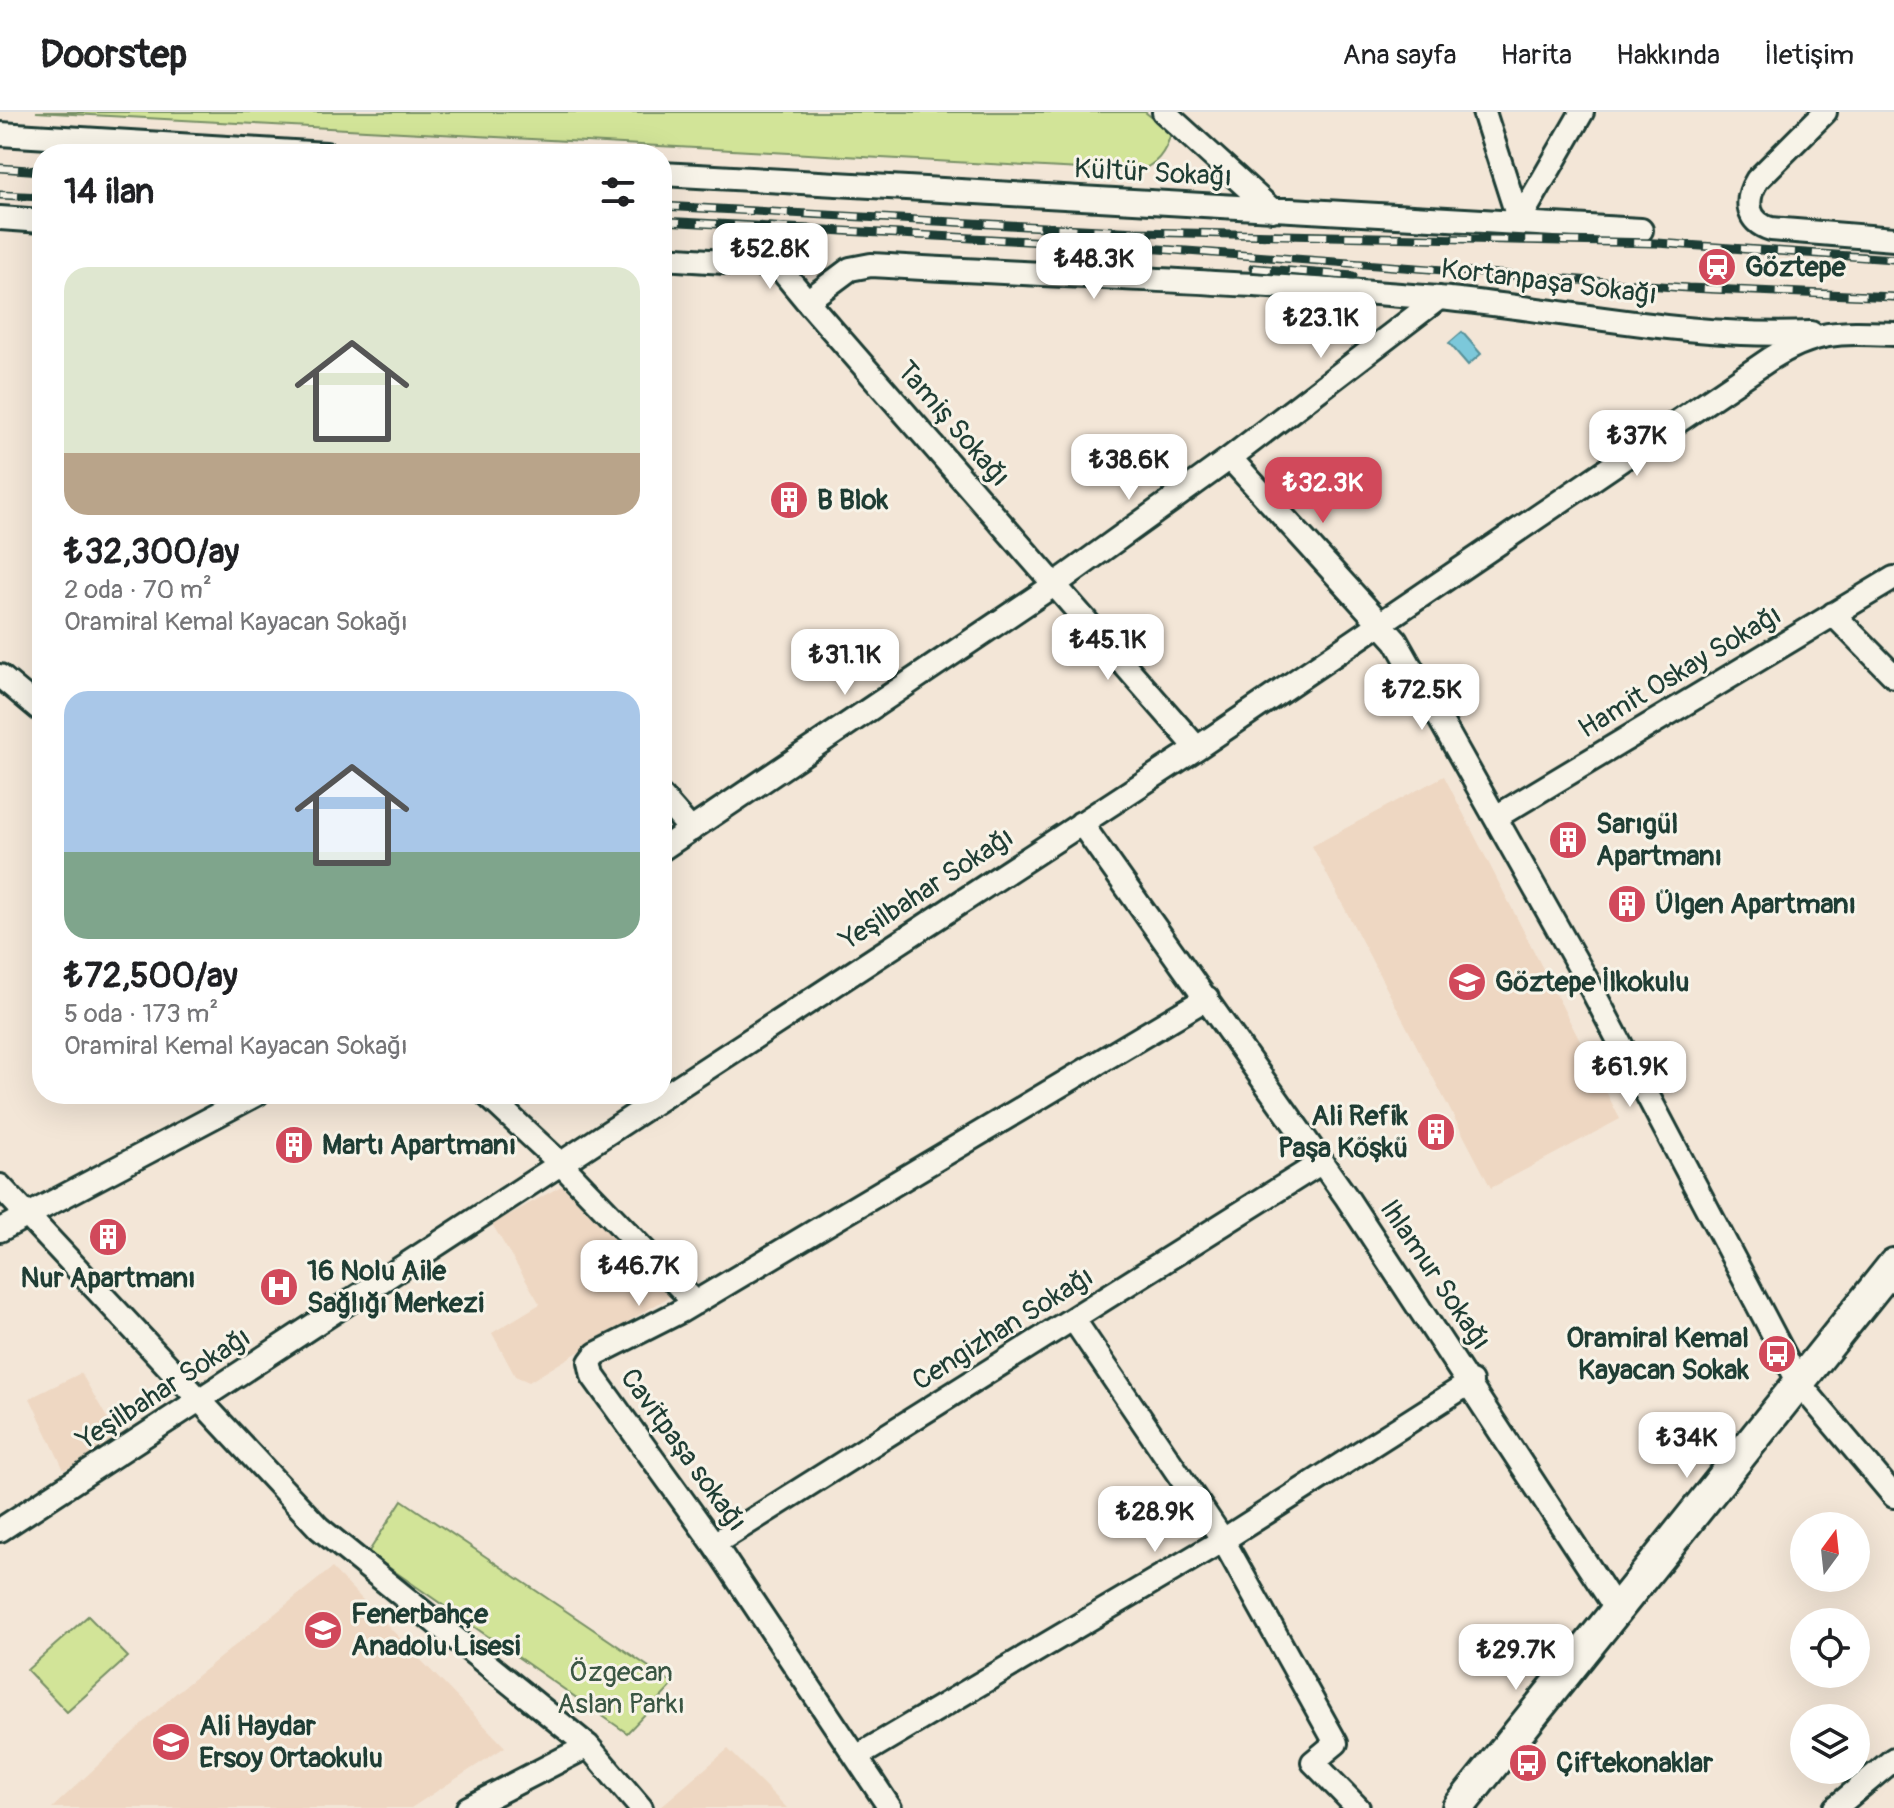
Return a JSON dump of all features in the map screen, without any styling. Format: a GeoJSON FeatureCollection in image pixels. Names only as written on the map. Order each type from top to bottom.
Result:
{"type":"FeatureCollection","features":[{"type":"Feature","properties":{"kind":"main road"},"geometry":{"type":"LineString","coordinates":[[1458,1808],[1894,1264]]}},
{"type":"Feature","properties":{"kind":"street"},"geometry":{"type":"LineString","coordinates":[[1164,112],[1178,121],[1272,210]]}},
{"type":"Feature","properties":{"kind":"street"},"geometry":{"type":"LineString","coordinates":[[1484,112],[1519,221]]}},
{"type":"Feature","properties":{"kind":"street"},"geometry":{"type":"LineString","coordinates":[[1519,221],[1582,112]]}},
{"type":"Feature","properties":{"kind":"street"},"geometry":{"type":"LineString","coordinates":[[1825,112],[1753,187],[1749,211],[1762,225],[1894,239]]}},
{"type":"Feature","properties":{"kind":"street"},"geometry":{"type":"LineString","coordinates":[[0,134],[163,144]]}},
{"type":"Feature","properties":{"kind":"street","name":"Kültür Sokağı"},"geometry":{"type":"LineString","coordinates":[[672,175],[1641,230]]}},
{"type":"Feature","properties":{"kind":"street"},"geometry":{"type":"LineString","coordinates":[[0,218],[32,220]]}},
{"type":"Feature","properties":{"kind":"street"},"geometry":{"type":"LineString","coordinates":[[672,259],[772,265],[783,272],[807,301]]}},
{"type":"Feature","properties":{"kind":"street","name":"Kortanpaşa Sokağı"},"geometry":{"type":"LineString","coordinates":[[807,301],[850,269],[866,265],[1439,298],[1729,333],[1832,331]]}},
{"type":"Feature","properties":{"kind":"street"},"geometry":{"type":"LineString","coordinates":[[672,842],[1054,585],[1230,458],[1439,298]]}},
{"type":"Feature","properties":{"kind":"street","name":"Tamiş Sokağı"},"geometry":{"type":"LineString","coordinates":[[807,301],[1197,748]]}},
{"type":"Feature","properties":{"kind":"street","name":"Yeşilbahar Sokağı"},"geometry":{"type":"LineString","coordinates":[[672,1093],[1197,748],[1770,359],[1804,339],[1832,331],[1894,334]]}},
{"type":"Feature","properties":{"kind":"street"},"geometry":{"type":"LineString","coordinates":[[1230,458],[1382,623],[1400,648],[1689,1169],[1799,1383],[1894,1496]]}},
{"type":"Feature","properties":{"kind":"street","name":"Hamit Oskay Sokağı"},"geometry":{"type":"LineString","coordinates":[[1496,817],[1894,578]]}},
{"type":"Feature","properties":{"kind":"street"},"geometry":{"type":"LineString","coordinates":[[1833,614],[1894,676]]}},
{"type":"Feature","properties":{"kind":"street"},"geometry":{"type":"LineString","coordinates":[[0,676],[32,703]]}},
{"type":"Feature","properties":{"kind":"street"},"geometry":{"type":"LineString","coordinates":[[672,808],[691,830]]}},
{"type":"Feature","properties":{"kind":"street","name":"Ihlamur Sokağı"},"geometry":{"type":"LineString","coordinates":[[1081,823],[1322,1162],[1471,1382],[1617,1610]]}},
{"type":"Feature","properties":{"kind":"street","name":"Cavitpaşa sokağı"},"geometry":{"type":"LineString","coordinates":[[890,1808],[714,1544],[589,1367],[596,1354],[695,1303],[1207,998]]}},
{"type":"Feature","properties":{"kind":"street"},"geometry":{"type":"LineString","coordinates":[[0,1230],[238,1104]]}},
{"type":"Feature","properties":{"kind":"street"},"geometry":{"type":"LineString","coordinates":[[497,1104],[562,1165],[695,1303]]}},
{"type":"Feature","properties":{"kind":"street","name":"Yeşilbahar Sokağı"},"geometry":{"type":"LineString","coordinates":[[0,1530],[655,1104]]}},
{"type":"Feature","properties":{"kind":"street","name":"Cengizhan Sokağı"},"geometry":{"type":"LineString","coordinates":[[714,1544],[1322,1162]]}},
{"type":"Feature","properties":{"kind":"street"},"geometry":{"type":"LineString","coordinates":[[0,1186],[331,1539],[588,1746],[641,1808]]}},
{"type":"Feature","properties":{"kind":"street"},"geometry":{"type":"LineString","coordinates":[[1074,1320],[1223,1540],[1336,1743],[1313,1762],[1358,1808]]}},
{"type":"Feature","properties":{"kind":"street"},"geometry":{"type":"LineString","coordinates":[[858,1756],[1223,1540],[1471,1382]]}},
{"type":"Feature","properties":{"kind":"street"},"geometry":{"type":"LineString","coordinates":[[468,1808],[588,1746]]}},
{"type":"Feature","properties":{"kind":"street"},"geometry":{"type":"LineString","coordinates":[[1835,1808],[1894,1759]]}},
{"type":"Feature","properties":{"kind":"shaded area","name":"Göztepe İlkokulu"},"geometry":{"type":"Polygon","coordinates":[[[1444,776],[1620,1119],[1491,1188],[1312,846],[1444,776]]]}},
{"type":"Feature","properties":{"kind":"shaded area"},"geometry":{"type":"Polygon","coordinates":[[[565,1184],[672,1295],[529,1382],[515,1376],[492,1333],[540,1304],[492,1224],[565,1184]]]}},
{"type":"Feature","properties":{"kind":"shaded area"},"geometry":{"type":"Polygon","coordinates":[[[81,1373],[121,1442],[64,1470],[30,1398],[81,1373]]]}},
{"type":"Feature","properties":{"kind":"shaded area","name":"Fenerbahçe Anadolu Lisesi"},"geometry":{"type":"Polygon","coordinates":[[[332,1568],[505,1747],[411,1808],[52,1808],[177,1692],[332,1568]]]}},
{"type":"Feature","properties":{"kind":"shaded area"},"geometry":{"type":"Polygon","coordinates":[[[728,1749],[787,1808],[659,1808],[728,1749]]]}},
{"type":"Feature","properties":{"kind":"green space"},"geometry":{"type":"Polygon","coordinates":[[[36,112],[1145,112],[1171,133],[1159,157],[1137,172],[672,147],[672,144],[623,144],[36,112]]]}},
{"type":"Feature","properties":{"kind":"green space","name":"Özgecan Aslan Parkı"},"geometry":{"type":"Polygon","coordinates":[[[402,1500],[674,1684],[627,1733],[368,1553],[402,1500]]]}},
{"type":"Feature","properties":{"kind":"green space"},"geometry":{"type":"Polygon","coordinates":[[[88,1616],[128,1657],[67,1712],[27,1670],[88,1616]]]}},
{"type":"Feature","properties":{"kind":"water"},"geometry":{"type":"Polygon","coordinates":[[[1462,332],[1481,354],[1468,365],[1449,343],[1462,332]]]}},
{"type":"Feature","properties":{"kind":"railway"},"geometry":{"type":"LineString","coordinates":[[0,168],[32,170]]}},
{"type":"Feature","properties":{"kind":"railway"},"geometry":{"type":"LineString","coordinates":[[0,195],[32,197]]}},
{"type":"Feature","properties":{"kind":"railway"},"geometry":{"type":"LineString","coordinates":[[672,207],[1137,232],[1657,243],[1894,259]]}},
{"type":"Feature","properties":{"kind":"railway"},"geometry":{"type":"LineString","coordinates":[[672,222],[1119,246],[1688,288],[1894,297]]}},
{"type":"Feature","properties":{"kind":"railway"},"geometry":{"type":"LineString","coordinates":[[1253,268],[1353,276]]}},
{"type":"Feature","properties":{"kind":"place","name":"Göztepe"},"geometry":{"type":"Point","coordinates":[1717,267]}},
{"type":"Feature","properties":{"kind":"place","name":"B Blok"},"geometry":{"type":"Point","coordinates":[789,500]}},
{"type":"Feature","properties":{"kind":"place","name":"Sarıgül Apartmanı"},"geometry":{"type":"Point","coordinates":[1568,840]}},
{"type":"Feature","properties":{"kind":"place","name":"Ülgen Apartmanı"},"geometry":{"type":"Point","coordinates":[1627,904]}},
{"type":"Feature","properties":{"kind":"place","name":"Göztepe İlkokulu"},"geometry":{"type":"Point","coordinates":[1467,982]}},
{"type":"Feature","properties":{"kind":"place","name":"Ali Refik Paşa Köşkü"},"geometry":{"type":"Point","coordinates":[1436,1132]}},
{"type":"Feature","properties":{"kind":"place","name":"Martı Apartmanı"},"geometry":{"type":"Point","coordinates":[294,1145]}},
{"type":"Feature","properties":{"kind":"place","name":"Nur Apartmanı"},"geometry":{"type":"Point","coordinates":[108,1237]}},
{"type":"Feature","properties":{"kind":"place","name":"16 Nolu Aile Sağlığı Merkezi"},"geometry":{"type":"Point","coordinates":[279,1287]}},
{"type":"Feature","properties":{"kind":"place","name":"Oramiral Kemal Kayacan Sokak"},"geometry":{"type":"Point","coordinates":[1777,1354]}},
{"type":"Feature","properties":{"kind":"place","name":"Fenerbahçe Anadolu Lisesi"},"geometry":{"type":"Point","coordinates":[323,1630]}},
{"type":"Feature","properties":{"kind":"place","name":"Ali Haydar Ersoy Ortaokulu"},"geometry":{"type":"Point","coordinates":[171,1742]}},
{"type":"Feature","properties":{"kind":"place","name":"Çiftekonaklar"},"geometry":{"type":"Point","coordinates":[1528,1763]}}]}
